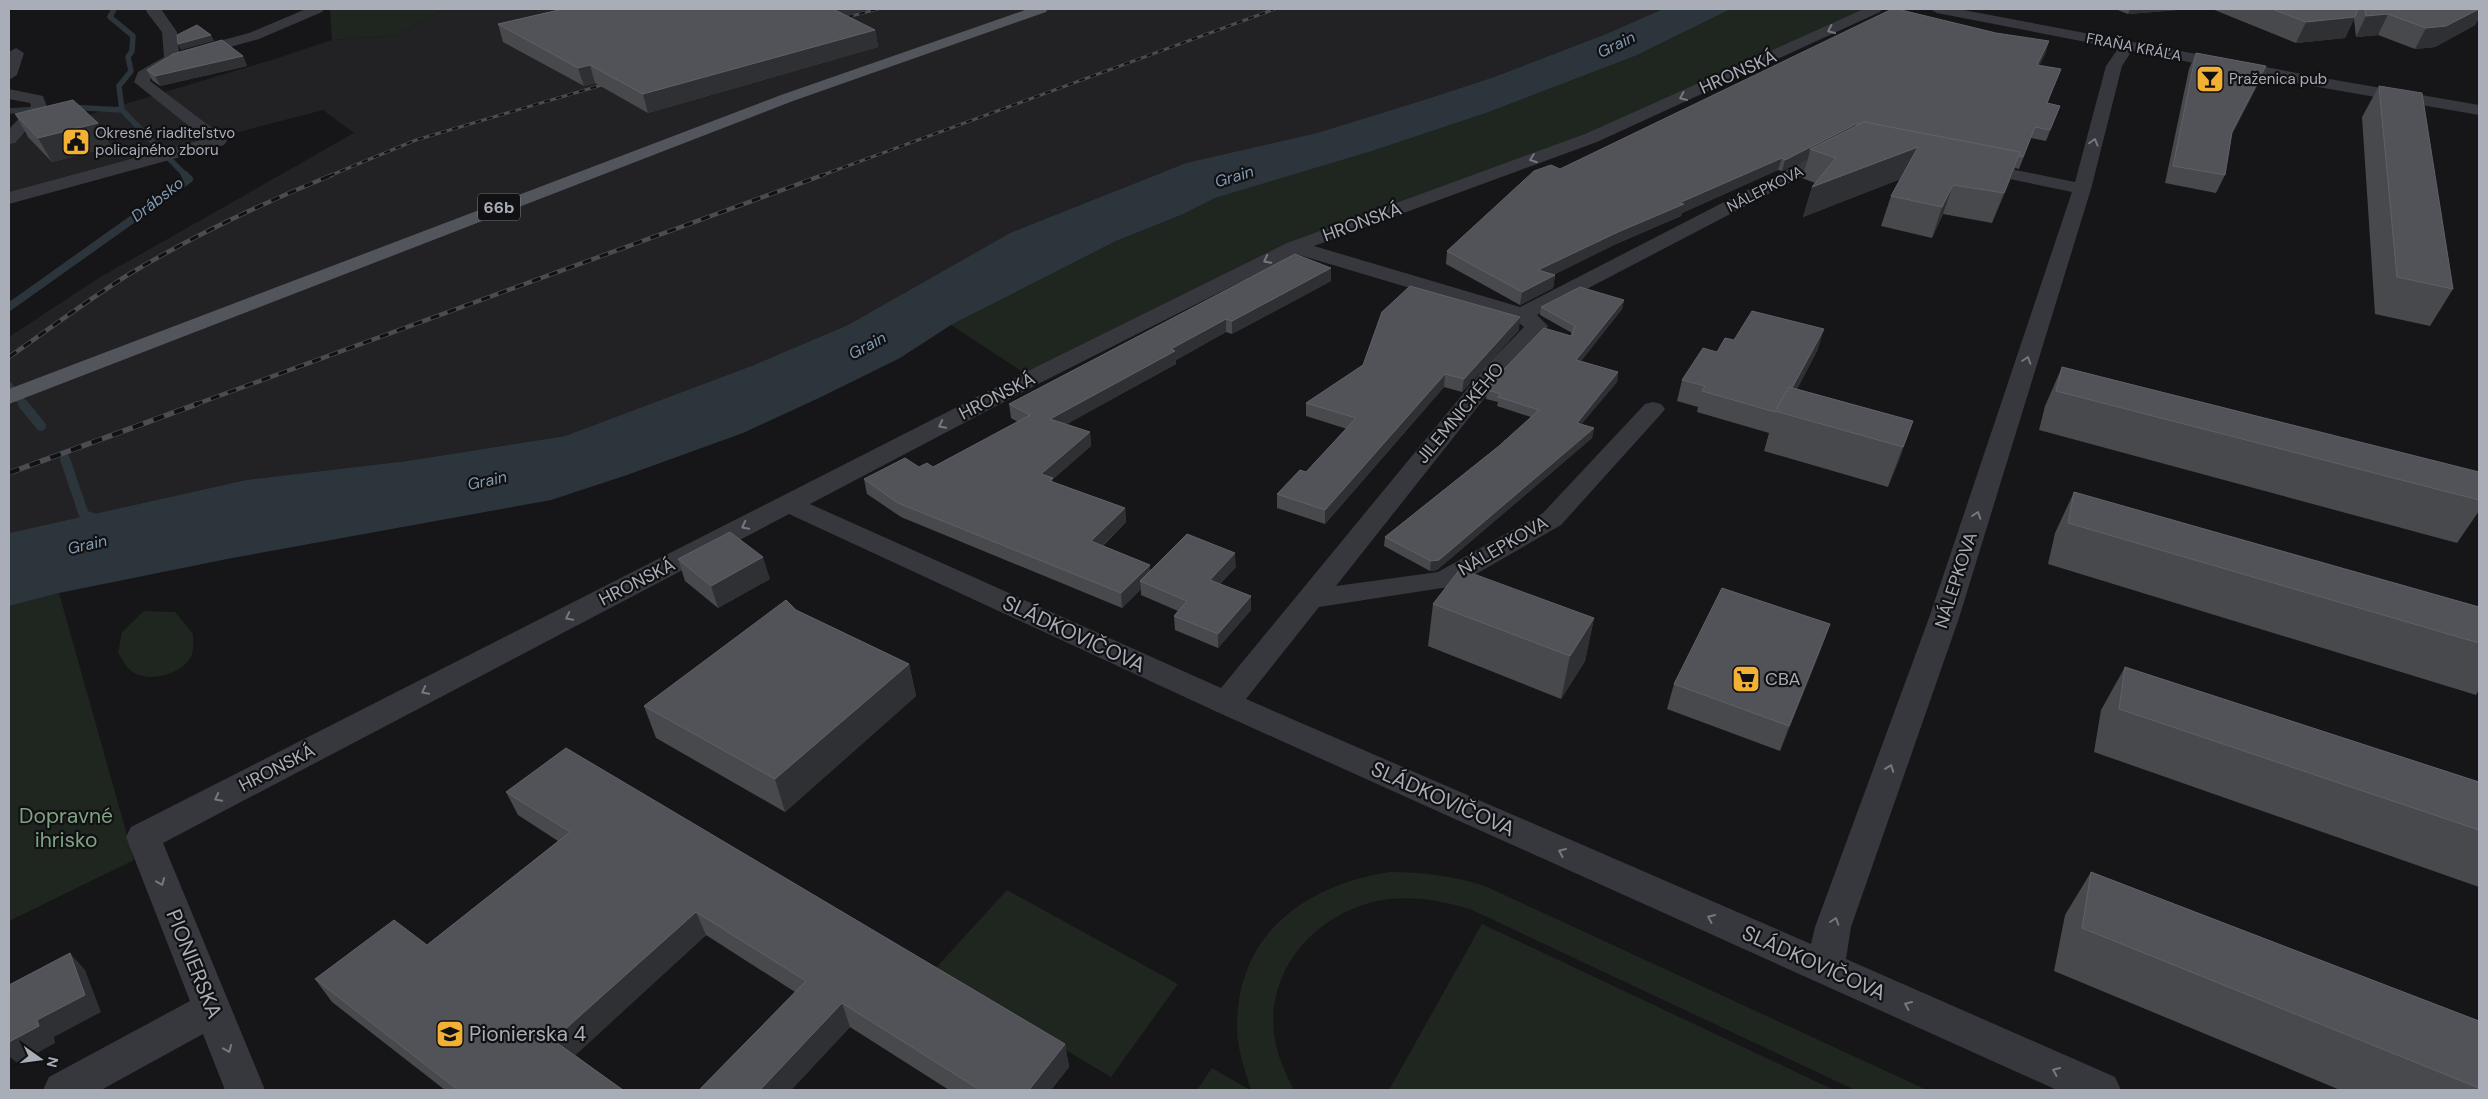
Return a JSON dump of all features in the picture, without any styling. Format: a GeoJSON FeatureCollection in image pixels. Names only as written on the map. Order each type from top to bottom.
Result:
{"type":"FeatureCollection","features":[{"type":"Feature","properties":{"kind":"main road","name":"66b"},"geometry":{"type":"LineString","coordinates":[[9,397],[778,101],[878,64],[1041,9]]}},
{"type":"Feature","properties":{"kind":"street"},"geometry":{"type":"LineString","coordinates":[[154,9],[153,11],[166,23],[171,37],[172,59]]}},
{"type":"Feature","properties":{"kind":"street"},"geometry":{"type":"LineString","coordinates":[[9,198],[218,141],[142,82],[144,75],[172,59],[254,36],[316,9]]}},
{"type":"Feature","properties":{"kind":"street","name":"HRONSKÁ"},"geometry":{"type":"LineString","coordinates":[[143,837],[788,504],[1294,246],[1591,138],[1875,9]]}},
{"type":"Feature","properties":{"kind":"street","name":"FRAŇA KRÁĽA"},"geometry":{"type":"LineString","coordinates":[[1944,9],[2128,46],[2479,110]]}},
{"type":"Feature","properties":{"kind":"street","name":"NÁLEPKOVA"},"geometry":{"type":"LineString","coordinates":[[1825,969],[1833,927],[1937,637],[2082,189],[2114,66],[2128,46]]}},
{"type":"Feature","properties":{"kind":"street"},"geometry":{"type":"LineString","coordinates":[[9,139],[36,111],[37,99],[14,94],[9,76],[16,53]]}},
{"type":"Feature","properties":{"kind":"street","name":"NÁLEPKOVA"},"geometry":{"type":"LineString","coordinates":[[1522,314],[1854,142]]}},
{"type":"Feature","properties":{"kind":"street"},"geometry":{"type":"LineString","coordinates":[[1958,164],[2082,189]]}},
{"type":"Feature","properties":{"kind":"street"},"geometry":{"type":"LineString","coordinates":[[1294,246],[1522,314]]}},
{"type":"Feature","properties":{"kind":"street","name":"JILEMNICKÉHO"},"geometry":{"type":"LineString","coordinates":[[1226,703],[1494,371],[1537,326],[1522,314]]}},
{"type":"Feature","properties":{"kind":"street","name":"NÁLEPKOVA"},"geometry":{"type":"LineString","coordinates":[[1310,599],[1445,580],[1552,519],[1653,409]]}},
{"type":"Feature","properties":{"kind":"street","name":"SLÁDKOVIČOVA"},"geometry":{"type":"LineString","coordinates":[[788,504],[1226,703],[2101,1090]]}},
{"type":"Feature","properties":{"kind":"street","name":"PIONIERSKA"},"geometry":{"type":"LineString","coordinates":[[143,837],[245,1090]]}},
{"type":"Feature","properties":{"kind":"street"},"geometry":{"type":"LineString","coordinates":[[62,1090],[212,1009]]}},
{"type":"Feature","properties":{"kind":"shaded area"},"geometry":{"type":"Polygon","coordinates":[[[443,9],[1663,9],[1606,34],[1494,77],[1427,99],[1317,133],[1186,163],[1010,233],[848,325],[754,365],[565,436],[407,461],[246,480],[9,533],[9,337],[97,279],[354,133],[323,110],[9,192],[9,139],[332,40],[398,35],[443,9]]]}},
{"type":"Feature","properties":{"kind":"green space"},"geometry":{"type":"Polygon","coordinates":[[[330,9],[443,9],[398,35],[332,40],[330,9]]]}},
{"type":"Feature","properties":{"kind":"green space"},"geometry":{"type":"Polygon","coordinates":[[[1731,9],[1875,9],[1591,138],[1294,247],[1032,378],[951,325],[1116,241],[1181,215],[1215,198],[1369,152],[1486,113],[1635,56],[1731,9]]]}},
{"type":"Feature","properties":{"kind":"green space","name":"Dopravné ihrisko"},"geometry":{"type":"Polygon","coordinates":[[[59,593],[134,860],[9,921],[9,606],[59,593]]]}},
{"type":"Feature","properties":{"kind":"green space"},"geometry":{"type":"Polygon","coordinates":[[[144,611],[175,612],[193,634],[192,654],[188,661],[173,672],[154,677],[136,674],[129,669],[118,653],[122,632],[144,611]]]}},
{"type":"Feature","properties":{"kind":"green space"},"geometry":{"type":"Polygon","coordinates":[[[1390,872],[1438,875],[1485,886],[1927,1090],[1855,1090],[1470,909],[1438,901],[1405,898],[1383,900],[1360,906],[1338,916],[1319,929],[1302,945],[1289,964],[1279,986],[1274,1008],[1274,1033],[1277,1048],[1284,1070],[1294,1090],[1251,1090],[1240,1051],[1237,1027],[1240,994],[1249,965],[1263,941],[1282,920],[1304,902],[1330,889],[1359,879],[1390,872]]]}},
{"type":"Feature","properties":{"kind":"green space"},"geometry":{"type":"Polygon","coordinates":[[[1007,890],[1178,984],[1111,1077],[933,971],[1007,890]]]}},
{"type":"Feature","properties":{"kind":"green space"},"geometry":{"type":"Polygon","coordinates":[[[1482,924],[1834,1090],[1389,1090],[1482,924]]]}},
{"type":"Feature","properties":{"kind":"green space"},"geometry":{"type":"Polygon","coordinates":[[[1212,1068],[1250,1090],[1197,1090],[1212,1068]]]}},
{"type":"Feature","properties":{"kind":"water","name":"Grain"},"geometry":{"type":"Polygon","coordinates":[[[1663,9],[1731,9],[1635,56],[1486,113],[1369,152],[1215,198],[1181,215],[1116,241],[951,325],[900,358],[821,397],[743,433],[627,475],[551,500],[227,559],[59,593],[9,606],[9,533],[246,480],[407,461],[565,436],[754,365],[848,325],[1010,233],[1186,163],[1317,133],[1427,99],[1494,77],[1606,34],[1663,9]]]}},
{"type":"Feature","properties":{"kind":"building"},"geometry":{"type":"Polygon","coordinates":[[[563,9],[833,9],[875,30],[643,94],[590,65],[578,68],[498,24],[563,9]]]}},
{"type":"Feature","properties":{"kind":"building"},"geometry":{"type":"Polygon","coordinates":[[[1892,9],[1996,33],[2049,41],[2037,65],[2061,69],[2047,103],[2060,106],[2050,130],[2035,127],[2023,157],[2019,156],[2020,152],[1864,122],[1856,124],[1785,160],[1782,158],[1679,203],[1684,204],[1618,232],[1538,270],[1555,275],[1522,292],[1447,251],[1534,171],[1551,165],[1560,169],[1892,9]]]}},
{"type":"Feature","properties":{"kind":"building"},"geometry":{"type":"Polygon","coordinates":[[[2272,9],[2358,9],[2355,17],[2306,22],[2272,9]]]}},
{"type":"Feature","properties":{"kind":"building"},"geometry":{"type":"Polygon","coordinates":[[[2365,9],[2479,9],[2446,26],[2426,28],[2388,14],[2366,16],[2365,9]]]}},
{"type":"Feature","properties":{"kind":"building"},"geometry":{"type":"Polygon","coordinates":[[[197,25],[211,35],[178,44],[177,35],[197,25]]]}},
{"type":"Feature","properties":{"kind":"building"},"geometry":{"type":"Polygon","coordinates":[[[222,40],[243,56],[155,76],[147,70],[173,54],[222,40]]]}},
{"type":"Feature","properties":{"kind":"building"},"geometry":{"type":"Polygon","coordinates":[[[2196,53],[2266,66],[2232,132],[2225,175],[2173,166],[2196,53]]]}},
{"type":"Feature","properties":{"kind":"building"},"geometry":{"type":"Polygon","coordinates":[[[2379,86],[2422,93],[2453,289],[2397,277],[2379,86]]]}},
{"type":"Feature","properties":{"kind":"building"},"geometry":{"type":"Polygon","coordinates":[[[73,100],[98,123],[38,138],[15,114],[73,100]]]}},
{"type":"Feature","properties":{"kind":"building"},"geometry":{"type":"Polygon","coordinates":[[[1864,122],[2020,152],[2004,193],[1953,185],[1942,207],[1891,196],[1918,147],[1812,187],[1836,158],[1810,149],[1864,122]]]}},
{"type":"Feature","properties":{"kind":"building"},"geometry":{"type":"Polygon","coordinates":[[[1295,254],[1331,268],[1232,321],[1226,319],[1171,349],[1175,351],[1050,419],[1090,432],[1041,474],[1053,478],[1050,481],[1125,508],[1091,541],[1150,565],[1121,593],[898,503],[864,479],[905,458],[919,467],[927,463],[933,467],[1030,415],[1009,404],[1295,254]]]}},
{"type":"Feature","properties":{"kind":"building"},"geometry":{"type":"Polygon","coordinates":[[[1410,286],[1520,317],[1464,379],[1445,374],[1325,510],[1277,494],[1300,470],[1306,472],[1356,418],[1306,403],[1363,365],[1382,312],[1410,286]]]}},
{"type":"Feature","properties":{"kind":"building"},"geometry":{"type":"Polygon","coordinates":[[[1580,287],[1624,300],[1576,360],[1618,372],[1577,423],[1594,428],[1439,560],[1431,561],[1385,537],[1499,446],[1539,410],[1498,397],[1501,394],[1487,390],[1505,368],[1544,328],[1571,336],[1575,326],[1541,307],[1580,287]]]}},
{"type":"Feature","properties":{"kind":"building"},"geometry":{"type":"Polygon","coordinates":[[[1752,311],[1824,329],[1792,388],[1789,387],[1775,412],[1702,391],[1705,386],[1682,380],[1703,348],[1717,352],[1725,338],[1734,340],[1752,311]]]}},
{"type":"Feature","properties":{"kind":"building"},"geometry":{"type":"Polygon","coordinates":[[[2062,367],[2479,472],[2479,500],[2056,391],[2062,367]]]}},
{"type":"Feature","properties":{"kind":"building"},"geometry":{"type":"Polygon","coordinates":[[[1789,387],[1913,421],[1903,447],[1775,411],[1789,387]]]}},
{"type":"Feature","properties":{"kind":"building"},"geometry":{"type":"Polygon","coordinates":[[[2074,492],[2479,607],[2479,643],[2068,523],[2074,492]]]}},
{"type":"Feature","properties":{"kind":"building"},"geometry":{"type":"Polygon","coordinates":[[[730,532],[763,557],[711,586],[678,559],[730,532]]]}},
{"type":"Feature","properties":{"kind":"building"},"geometry":{"type":"Polygon","coordinates":[[[1187,534],[1235,553],[1210,580],[1251,596],[1218,634],[1174,616],[1187,601],[1140,581],[1187,534]]]}},
{"type":"Feature","properties":{"kind":"building"},"geometry":{"type":"Polygon","coordinates":[[[1460,569],[1594,618],[1570,656],[1433,604],[1460,569]]]}},
{"type":"Feature","properties":{"kind":"building","name":"CBA"},"geometry":{"type":"Polygon","coordinates":[[[1722,588],[1830,624],[1789,726],[1674,684],[1722,588]]]}},
{"type":"Feature","properties":{"kind":"building"},"geometry":{"type":"Polygon","coordinates":[[[786,600],[796,610],[909,664],[775,779],[644,706],[786,600]]]}},
{"type":"Feature","properties":{"kind":"building"},"geometry":{"type":"Polygon","coordinates":[[[2125,667],[2479,782],[2479,830],[2119,709],[2125,667]]]}},
{"type":"Feature","properties":{"kind":"building"},"geometry":{"type":"Polygon","coordinates":[[[566,748],[1065,1044],[1029,1090],[980,1090],[842,1003],[760,1090],[699,1090],[806,981],[696,912],[553,1040],[623,1090],[458,1090],[315,979],[394,920],[427,945],[570,832],[506,792],[566,748]]]}},
{"type":"Feature","properties":{"kind":"building"},"geometry":{"type":"Polygon","coordinates":[[[2091,872],[2479,1021],[2479,1088],[2082,928],[2091,872]]]}},
{"type":"Feature","properties":{"kind":"building"},"geometry":{"type":"Polygon","coordinates":[[[70,953],[85,995],[37,1020],[39,1026],[9,1042],[9,985],[70,953]]]}},
{"type":"Feature","properties":{"kind":"waterway"},"geometry":{"type":"LineString","coordinates":[[114,9],[110,17],[133,36],[132,51],[128,57],[131,71],[119,86],[122,110]]}},
{"type":"Feature","properties":{"kind":"waterway","name":"Drábsko"},"geometry":{"type":"LineString","coordinates":[[67,107],[122,110]]}},
{"type":"Feature","properties":{"kind":"waterway","name":"Drábsko"},"geometry":{"type":"LineString","coordinates":[[9,111],[40,109]]}},
{"type":"Feature","properties":{"kind":"waterway","name":"Drábsko"},"geometry":{"type":"LineString","coordinates":[[122,110],[186,176]]}},
{"type":"Feature","properties":{"kind":"waterway","name":"Drábsko"},"geometry":{"type":"LineString","coordinates":[[9,307],[189,179],[186,176]]}},
{"type":"Feature","properties":{"kind":"waterway","name":"Drábsko"},"geometry":{"type":"LineString","coordinates":[[9,386],[24,405]]}},
{"type":"Feature","properties":{"kind":"waterway","name":"Drábsko"},"geometry":{"type":"LineString","coordinates":[[23,404],[41,426]]}},
{"type":"Feature","properties":{"kind":"waterway","name":"Drábsko"},"geometry":{"type":"LineString","coordinates":[[65,459],[84,515],[96,519]]}},
{"type":"Feature","properties":{"kind":"railway"},"geometry":{"type":"LineString","coordinates":[[836,20],[878,9]]}},
{"type":"Feature","properties":{"kind":"railway"},"geometry":{"type":"LineString","coordinates":[[820,176],[1275,9]]}},
{"type":"Feature","properties":{"kind":"railway"},"geometry":{"type":"LineString","coordinates":[[329,176],[416,140],[612,82]]}},
{"type":"Feature","properties":{"kind":"railway"},"geometry":{"type":"LineString","coordinates":[[9,357],[100,293],[155,259],[230,220],[332,175]]}},
{"type":"Feature","properties":{"kind":"railway"},"geometry":{"type":"LineString","coordinates":[[194,405],[823,175]]}},
{"type":"Feature","properties":{"kind":"railway"},"geometry":{"type":"LineString","coordinates":[[9,473],[197,404]]}},
{"type":"Feature","properties":{"kind":"place","name":"Praženica pub"},"geometry":{"type":"Point","coordinates":[2210,79]}},
{"type":"Feature","properties":{"kind":"place","name":"Okresné riaditeľstvo policajného zboru"},"geometry":{"type":"Point","coordinates":[76,142]}},
{"type":"Feature","properties":{"kind":"place","name":"CBA"},"geometry":{"type":"Point","coordinates":[1746,679]}},
{"type":"Feature","properties":{"kind":"place","name":"Pionierska 4"},"geometry":{"type":"Point","coordinates":[450,1034]}}]}
